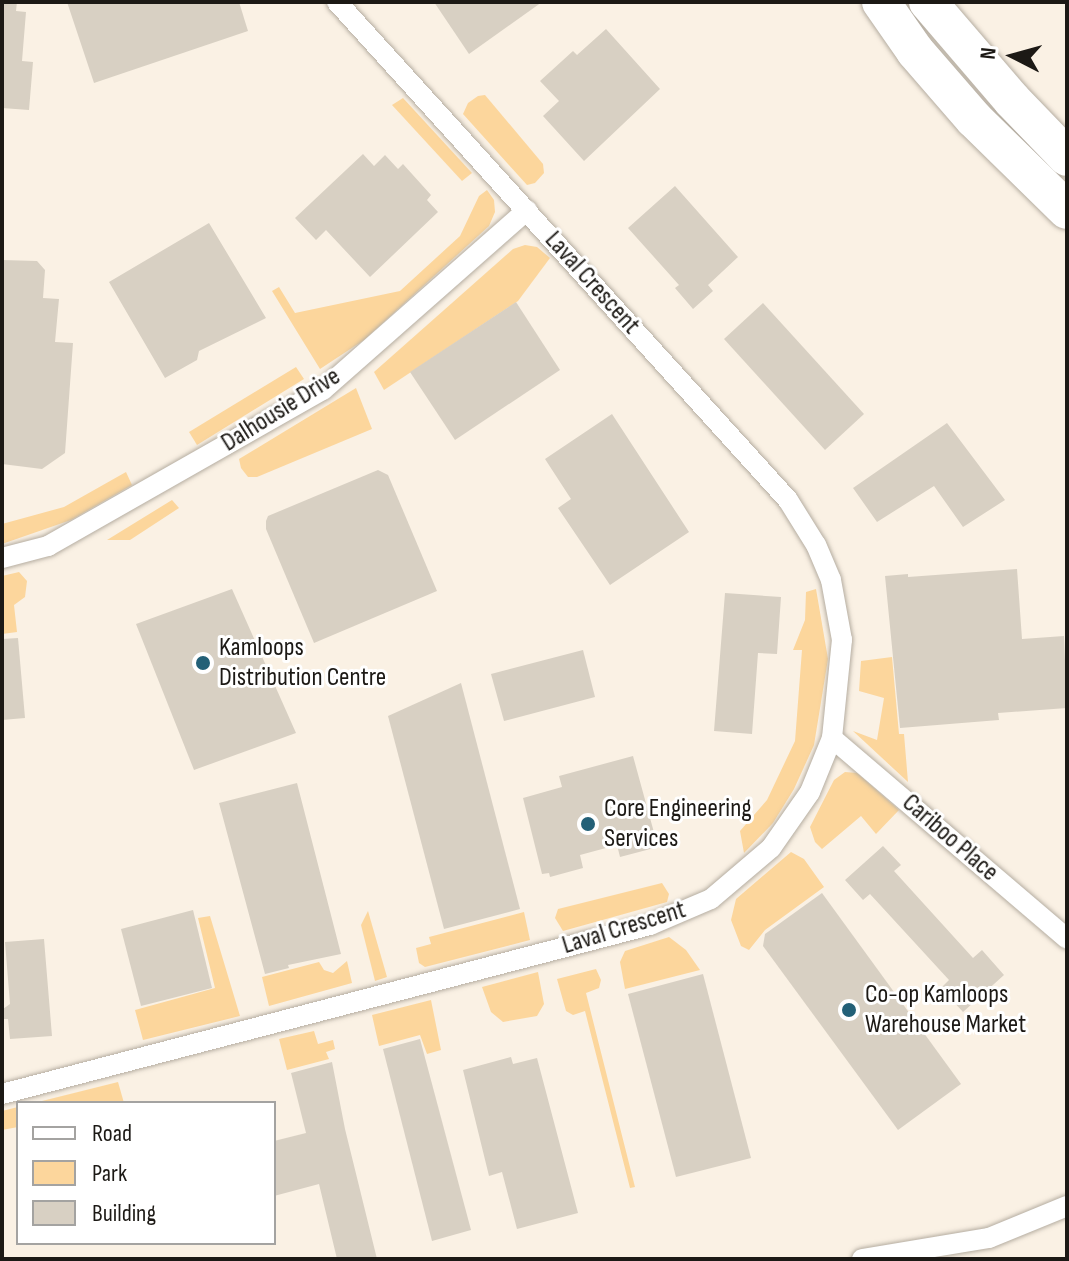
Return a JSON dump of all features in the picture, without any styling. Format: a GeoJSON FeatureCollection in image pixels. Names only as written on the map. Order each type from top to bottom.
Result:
{"type":"FeatureCollection","features":[{"type":"Feature","properties":{"kind":"highway"},"geometry":{"type":"LineString","coordinates":[[881,2],[915,51],[974,119],[1067,210]]}},
{"type":"Feature","properties":{"kind":"highway"},"geometry":{"type":"LineString","coordinates":[[938,11],[1067,157]]}},
{"type":"Feature","properties":{"kind":"street","name":"Laval Crescent"},"geometry":{"type":"LineString","coordinates":[[2,1094],[638,928],[711,899],[771,848],[810,792],[832,738],[842,640],[831,580],[816,545],[788,500],[337,2]]}},
{"type":"Feature","properties":{"kind":"street","name":"Dalhousie Drive"},"geometry":{"type":"LineString","coordinates":[[2,558],[48,546],[323,390],[527,210]]}},
{"type":"Feature","properties":{"kind":"street","name":"Cariboo Place"},"geometry":{"type":"LineString","coordinates":[[832,738],[1067,939]]}},
{"type":"Feature","properties":{"kind":"street"},"geometry":{"type":"LineString","coordinates":[[862,1259],[989,1238],[1067,1206]]}},
{"type":"Feature","properties":{"kind":"green space"},"geometry":{"type":"Polygon","coordinates":[[[485,95],[543,164],[544,173],[535,183],[527,185],[463,114],[468,103],[485,95]]]}},
{"type":"Feature","properties":{"kind":"green space"},"geometry":{"type":"Polygon","coordinates":[[[403,98],[472,173],[462,181],[392,105],[403,98]]]}},
{"type":"Feature","properties":{"kind":"green space"},"geometry":{"type":"Polygon","coordinates":[[[487,190],[494,200],[495,212],[489,226],[364,340],[320,369],[272,291],[279,287],[295,313],[400,291],[460,236],[479,196],[487,190]]]}},
{"type":"Feature","properties":{"kind":"green space"},"geometry":{"type":"Polygon","coordinates":[[[525,245],[537,247],[550,258],[518,301],[384,390],[374,372],[513,249],[525,245]]]}},
{"type":"Feature","properties":{"kind":"green space"},"geometry":{"type":"Polygon","coordinates":[[[296,367],[304,379],[197,445],[189,432],[296,367]]]}},
{"type":"Feature","properties":{"kind":"green space"},"geometry":{"type":"Polygon","coordinates":[[[356,388],[372,429],[257,477],[248,477],[241,468],[239,459],[356,388]]]}},
{"type":"Feature","properties":{"kind":"green space"},"geometry":{"type":"Polygon","coordinates":[[[126,472],[132,485],[71,520],[2,544],[2,524],[64,507],[126,472]]]}},
{"type":"Feature","properties":{"kind":"green space"},"geometry":{"type":"Polygon","coordinates":[[[172,500],[179,508],[130,540],[107,540],[172,500]]]}},
{"type":"Feature","properties":{"kind":"green space"},"geometry":{"type":"Polygon","coordinates":[[[19,572],[27,581],[25,597],[14,605],[17,632],[2,634],[2,576],[19,572]]]}},
{"type":"Feature","properties":{"kind":"green space"},"geometry":{"type":"Polygon","coordinates":[[[816,589],[828,659],[814,745],[794,789],[773,823],[744,853],[740,831],[767,800],[795,741],[802,650],[793,650],[805,620],[806,592],[816,589]]]}},
{"type":"Feature","properties":{"kind":"green space"},"geometry":{"type":"Polygon","coordinates":[[[892,657],[899,734],[904,734],[908,782],[853,731],[877,740],[884,698],[859,691],[861,661],[892,657]]]}},
{"type":"Feature","properties":{"kind":"green space"},"geometry":{"type":"Polygon","coordinates":[[[845,772],[857,773],[899,810],[876,834],[861,816],[822,849],[815,842],[810,827],[834,780],[845,772]]]}},
{"type":"Feature","properties":{"kind":"green space"},"geometry":{"type":"Polygon","coordinates":[[[791,852],[804,859],[824,887],[765,930],[749,950],[741,946],[731,920],[736,899],[791,852]]]}},
{"type":"Feature","properties":{"kind":"green space"},"geometry":{"type":"Polygon","coordinates":[[[662,883],[669,894],[667,902],[563,931],[555,918],[558,909],[662,883]]]}},
{"type":"Feature","properties":{"kind":"green space"},"geometry":{"type":"Polygon","coordinates":[[[368,911],[387,977],[375,981],[361,925],[368,911]]]}},
{"type":"Feature","properties":{"kind":"green space"},"geometry":{"type":"Polygon","coordinates":[[[524,912],[530,940],[425,967],[419,963],[416,948],[431,944],[429,937],[524,912]]]}},
{"type":"Feature","properties":{"kind":"green space"},"geometry":{"type":"Polygon","coordinates":[[[210,916],[240,1016],[143,1040],[135,1010],[215,988],[198,918],[210,916]]]}},
{"type":"Feature","properties":{"kind":"green space"},"geometry":{"type":"Polygon","coordinates":[[[669,937],[686,950],[700,970],[625,989],[620,962],[625,951],[669,937]]]}},
{"type":"Feature","properties":{"kind":"green space"},"geometry":{"type":"Polygon","coordinates":[[[347,961],[352,983],[269,1006],[262,977],[319,962],[324,970],[333,973],[347,961]]]}},
{"type":"Feature","properties":{"kind":"green space"},"geometry":{"type":"Polygon","coordinates":[[[596,969],[601,980],[599,988],[586,993],[635,1187],[630,1188],[585,1011],[573,1015],[566,1011],[557,979],[596,969]]]}},
{"type":"Feature","properties":{"kind":"green space"},"geometry":{"type":"Polygon","coordinates":[[[538,972],[544,1004],[537,1016],[503,1022],[491,1012],[482,987],[538,972]]]}},
{"type":"Feature","properties":{"kind":"green space"},"geometry":{"type":"Polygon","coordinates":[[[431,1000],[441,1050],[427,1054],[420,1035],[379,1046],[372,1015],[431,1000]]]}},
{"type":"Feature","properties":{"kind":"green space"},"geometry":{"type":"Polygon","coordinates":[[[314,1031],[318,1044],[333,1040],[335,1049],[326,1052],[329,1059],[287,1070],[279,1039],[314,1031]]]}},
{"type":"Feature","properties":{"kind":"green space"},"geometry":{"type":"Polygon","coordinates":[[[118,1082],[123,1101],[42,1101],[118,1082]]]}},
{"type":"Feature","properties":{"kind":"green space"},"geometry":{"type":"Polygon","coordinates":[[[16,1108],[16,1127],[2,1130],[2,1111],[16,1108]]]}},
{"type":"Feature","properties":{"kind":"building"},"geometry":{"type":"Polygon","coordinates":[[[2,2],[17,2],[16,11],[26,12],[22,61],[33,62],[29,110],[2,108],[2,2]]]}},
{"type":"Feature","properties":{"kind":"building"},"geometry":{"type":"Polygon","coordinates":[[[67,2],[239,2],[248,31],[94,83],[67,2]]]}},
{"type":"Feature","properties":{"kind":"building"},"geometry":{"type":"Polygon","coordinates":[[[434,2],[542,2],[469,54],[434,2]]]}},
{"type":"Feature","properties":{"kind":"building"},"geometry":{"type":"Polygon","coordinates":[[[606,29],[660,89],[584,161],[543,116],[559,101],[540,81],[573,51],[577,55],[606,29]]]}},
{"type":"Feature","properties":{"kind":"building"},"geometry":{"type":"Polygon","coordinates":[[[363,154],[374,166],[385,155],[398,169],[403,164],[431,195],[427,200],[438,212],[370,277],[326,230],[316,240],[295,218],[363,154]]]}},
{"type":"Feature","properties":{"kind":"building"},"geometry":{"type":"Polygon","coordinates":[[[675,186],[738,257],[708,285],[713,291],[693,309],[675,288],[679,285],[628,228],[675,186]]]}},
{"type":"Feature","properties":{"kind":"building"},"geometry":{"type":"Polygon","coordinates":[[[209,223],[266,318],[199,351],[197,360],[165,378],[109,282],[209,223]]]}},
{"type":"Feature","properties":{"kind":"building"},"geometry":{"type":"Polygon","coordinates":[[[2,260],[37,261],[45,270],[43,298],[59,299],[55,342],[73,343],[65,453],[42,469],[2,464],[2,260]]]}},
{"type":"Feature","properties":{"kind":"building"},"geometry":{"type":"Polygon","coordinates":[[[516,302],[560,370],[455,440],[410,372],[516,302]]]}},
{"type":"Feature","properties":{"kind":"building"},"geometry":{"type":"Polygon","coordinates":[[[763,303],[864,414],[825,450],[724,339],[763,303]]]}},
{"type":"Feature","properties":{"kind":"building"},"geometry":{"type":"Polygon","coordinates":[[[612,414],[689,532],[610,585],[558,508],[571,499],[545,459],[612,414]]]}},
{"type":"Feature","properties":{"kind":"building"},"geometry":{"type":"Polygon","coordinates":[[[947,423],[1005,500],[963,527],[934,486],[877,522],[853,488],[947,423]]]}},
{"type":"Feature","properties":{"kind":"building"},"geometry":{"type":"Polygon","coordinates":[[[378,470],[388,475],[437,591],[314,643],[266,529],[266,521],[268,516],[378,470]]]}},
{"type":"Feature","properties":{"kind":"building"},"geometry":{"type":"Polygon","coordinates":[[[1017,569],[1022,639],[1064,636],[1067,708],[998,713],[999,720],[900,728],[885,576],[1017,569]]]}},
{"type":"Feature","properties":{"kind":"building"},"geometry":{"type":"Polygon","coordinates":[[[232,589],[296,733],[194,770],[136,624],[232,589]]]}},
{"type":"Feature","properties":{"kind":"building"},"geometry":{"type":"Polygon","coordinates":[[[725,593],[781,597],[777,654],[758,653],[752,734],[714,731],[725,593]]]}},
{"type":"Feature","properties":{"kind":"building"},"geometry":{"type":"Polygon","coordinates":[[[18,638],[25,718],[2,720],[2,639],[18,638]]]}},
{"type":"Feature","properties":{"kind":"building"},"geometry":{"type":"Polygon","coordinates":[[[583,650],[595,697],[504,721],[491,674],[583,650]]]}},
{"type":"Feature","properties":{"kind":"building"},"geometry":{"type":"Polygon","coordinates":[[[461,683],[520,909],[444,929],[388,716],[461,683]]]}},
{"type":"Feature","properties":{"kind":"building"},"geometry":{"type":"Polygon","coordinates":[[[633,756],[658,847],[620,857],[617,845],[580,855],[583,868],[550,877],[549,873],[542,874],[523,798],[562,787],[559,776],[633,756]]]}},
{"type":"Feature","properties":{"kind":"building"},"geometry":{"type":"Polygon","coordinates":[[[297,783],[341,954],[288,965],[289,968],[265,974],[219,803],[297,783]]]}},
{"type":"Feature","properties":{"kind":"building"},"geometry":{"type":"Polygon","coordinates":[[[883,846],[901,865],[894,871],[973,958],[982,950],[1004,975],[963,1012],[941,988],[949,980],[870,894],[863,900],[845,880],[883,846]]]}},
{"type":"Feature","properties":{"kind":"building"},"geometry":{"type":"Polygon","coordinates":[[[822,893],[961,1084],[898,1130],[763,946],[765,934],[822,893]]]}},
{"type":"Feature","properties":{"kind":"building"},"geometry":{"type":"Polygon","coordinates":[[[193,910],[212,988],[141,1006],[121,929],[193,910]]]}},
{"type":"Feature","properties":{"kind":"building"},"geometry":{"type":"Polygon","coordinates":[[[44,939],[52,1036],[10,1039],[8,1019],[4,1019],[3,1009],[10,1004],[5,942],[44,939]]]}},
{"type":"Feature","properties":{"kind":"building"},"geometry":{"type":"Polygon","coordinates":[[[703,974],[751,1158],[676,1177],[628,994],[703,974]]]}},
{"type":"Feature","properties":{"kind":"building"},"geometry":{"type":"Polygon","coordinates":[[[420,1039],[471,1230],[432,1241],[383,1049],[420,1039]]]}},
{"type":"Feature","properties":{"kind":"building"},"geometry":{"type":"Polygon","coordinates":[[[511,1057],[513,1064],[537,1058],[578,1213],[517,1229],[502,1172],[489,1176],[463,1070],[511,1057]]]}},
{"type":"Feature","properties":{"kind":"building"},"geometry":{"type":"Polygon","coordinates":[[[332,1062],[377,1259],[337,1259],[319,1184],[276,1195],[276,1140],[306,1133],[291,1073],[332,1062]]]}},
{"type":"Feature","properties":{"kind":"place","name":"Kamloops Distribution Centre"},"geometry":{"type":"Point","coordinates":[203,663]}},
{"type":"Feature","properties":{"kind":"place","name":"Core Engineering Services"},"geometry":{"type":"Point","coordinates":[588,824]}},
{"type":"Feature","properties":{"kind":"place","name":"Co-op Kamloops Warehouse Market"},"geometry":{"type":"Point","coordinates":[849,1010]}}]}
